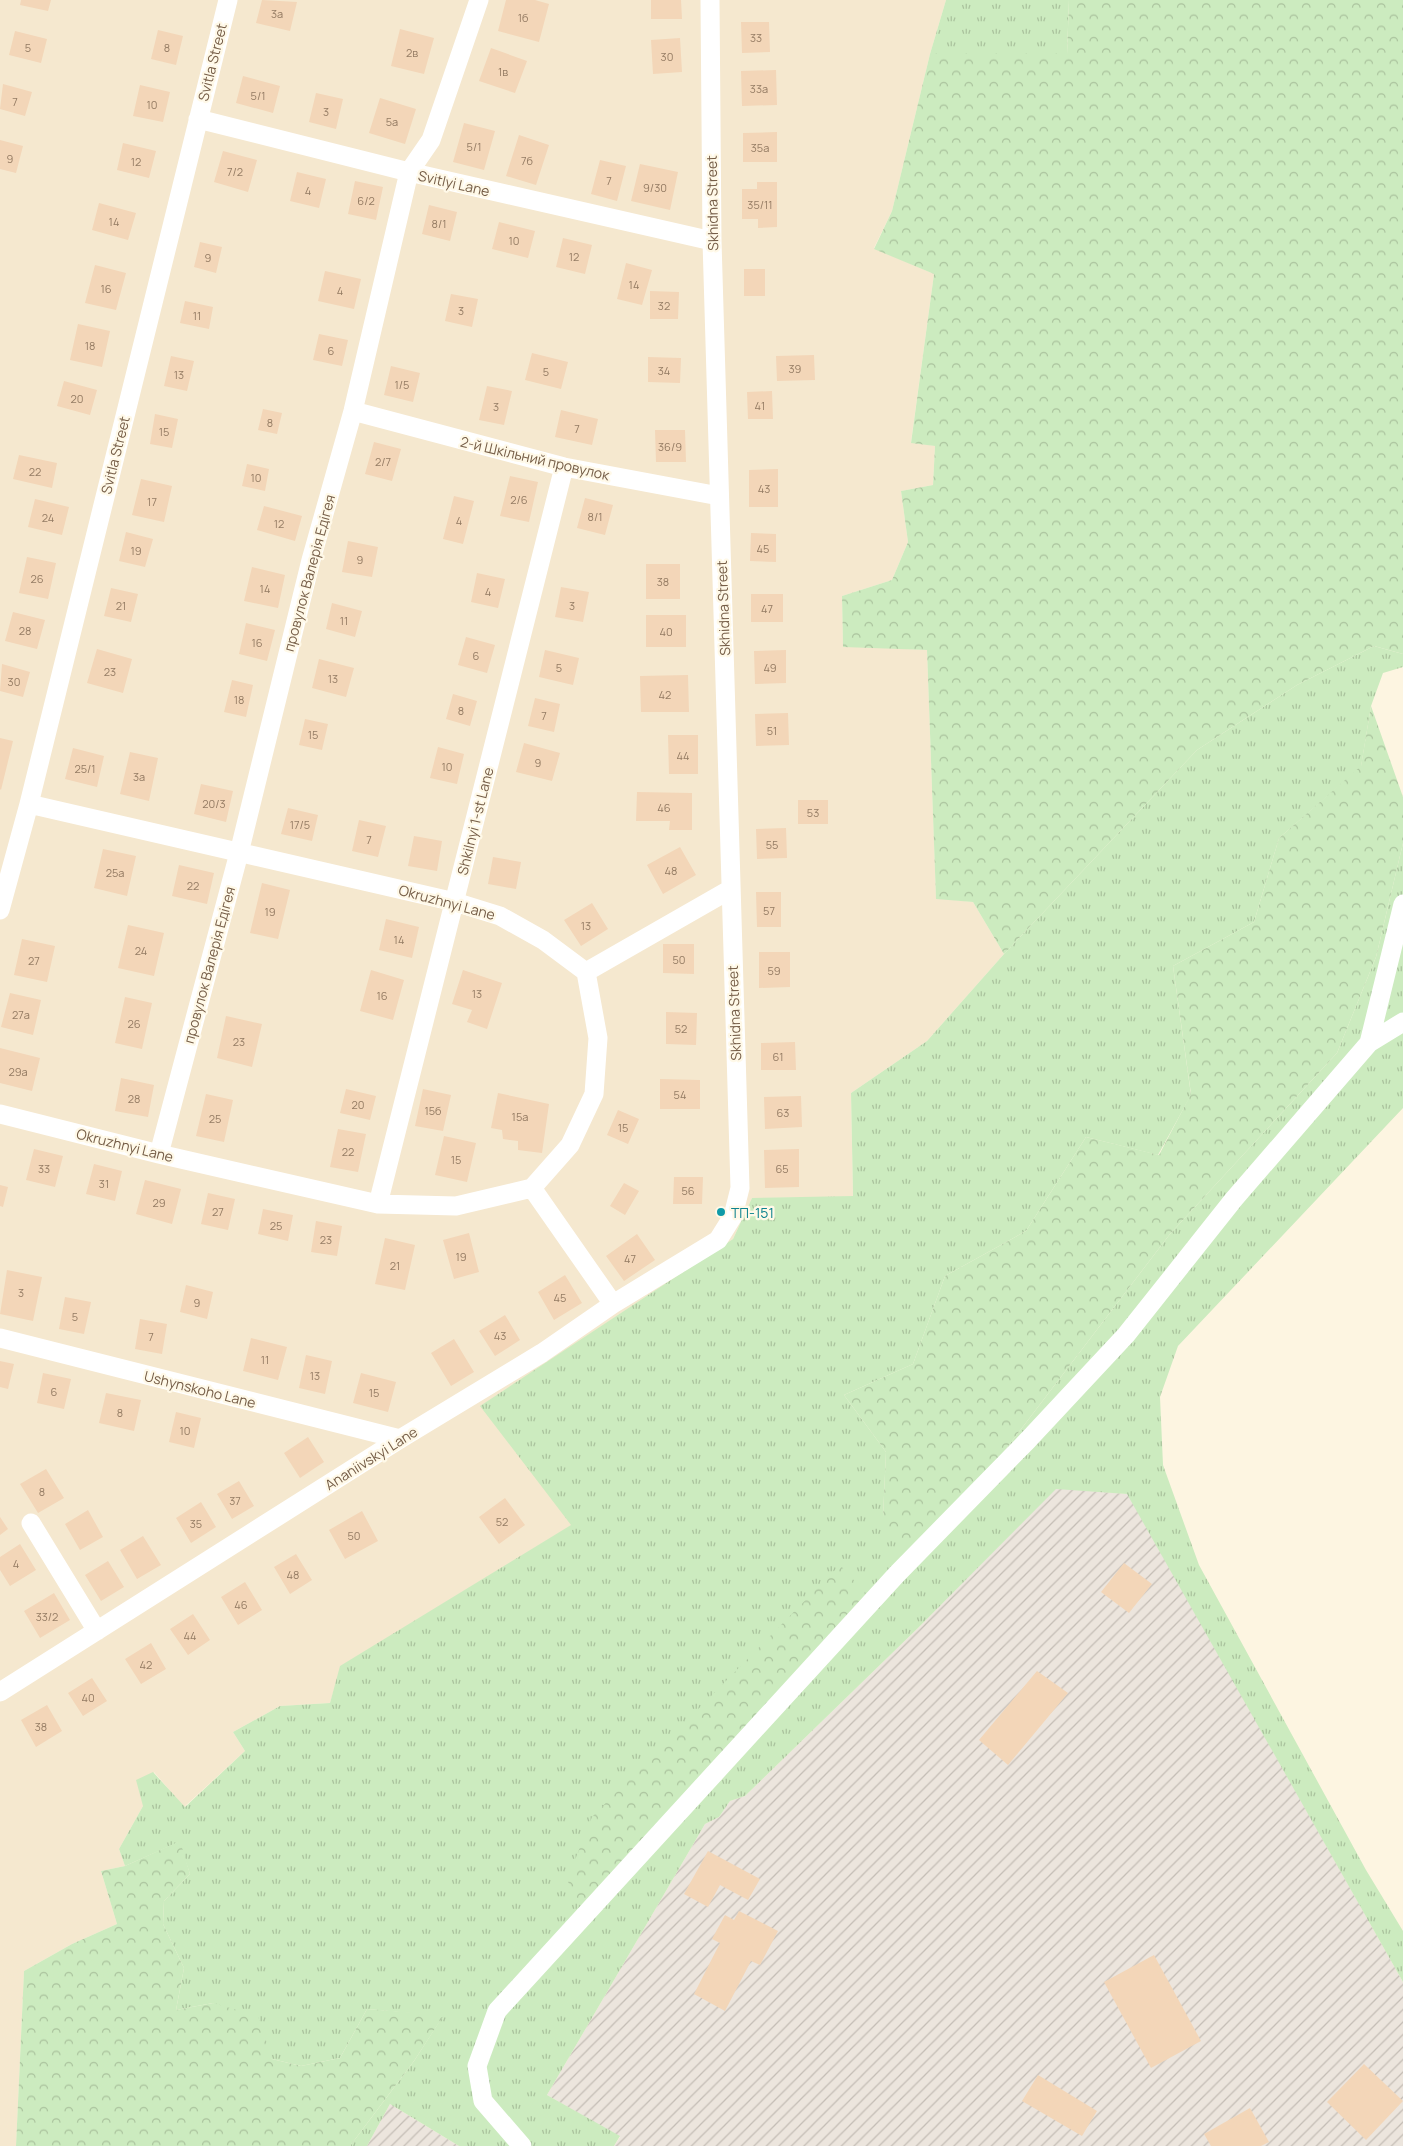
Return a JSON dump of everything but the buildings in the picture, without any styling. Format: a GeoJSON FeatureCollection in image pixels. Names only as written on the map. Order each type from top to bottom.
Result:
{"type":"FeatureCollection","features":[{"type":"Feature","properties":{"kind":"street","name":"Svitla Street"},"geometry":{"type":"LineString","coordinates":[[0,910],[2,890],[29,804],[228,0]]}},
{"type":"Feature","properties":{"kind":"street","name":"провулок Валерія Едігея"},"geometry":{"type":"LineString","coordinates":[[160,1154],[238,854],[310,560],[353,411],[409,172],[431,140],[479,0]]}},
{"type":"Feature","properties":{"kind":"street","name":"Skhidna Street"},"geometry":{"type":"LineString","coordinates":[[710,0],[712,241],[740,1188],[733,1216]]}},
{"type":"Feature","properties":{"kind":"street","name":"Svitlyi Lane"},"geometry":{"type":"LineString","coordinates":[[198,119],[409,172],[712,241]]}},
{"type":"Feature","properties":{"kind":"street","name":"2-й Шкільний провулок"},"geometry":{"type":"LineString","coordinates":[[353,411],[564,467],[720,496]]}},
{"type":"Feature","properties":{"kind":"street","name":"Shkilnyi 1-st Lane"},"geometry":{"type":"LineString","coordinates":[[378,1204],[564,467]]}},
{"type":"Feature","properties":{"kind":"street","name":"Okruzhnyi Lane"},"geometry":{"type":"LineString","coordinates":[[29,804],[238,854],[455,902],[500,916],[543,940],[586,972]]}},
{"type":"Feature","properties":{"kind":"street"},"geometry":{"type":"LineString","coordinates":[[613,1304],[532,1188],[570,1145],[594,1094],[598,1038],[586,972],[731,889]]}},
{"type":"Feature","properties":{"kind":"street"},"geometry":{"type":"LineString","coordinates":[[1369,1043],[1403,904]]}},
{"type":"Feature","properties":{"kind":"street"},"geometry":{"type":"LineString","coordinates":[[522,2146],[483,2101],[477,2066],[497,2011],[897,1574],[1035,1433],[1126,1335],[1234,1198],[1369,1043],[1403,1022]]}},
{"type":"Feature","properties":{"kind":"street","name":"Okruzhnyi Lane"},"geometry":{"type":"LineString","coordinates":[[0,1114],[160,1154],[378,1204],[456,1206],[532,1188]]}},
{"type":"Feature","properties":{"kind":"street","name":"Ananiivskyi Lane"},"geometry":{"type":"LineString","coordinates":[[0,1692],[400,1439],[542,1353],[613,1304],[718,1240],[733,1216]]}},
{"type":"Feature","properties":{"kind":"street","name":"Ushynskoho Lane"},"geometry":{"type":"LineString","coordinates":[[0,1338],[400,1439]]}},
{"type":"Feature","properties":{"kind":"street"},"geometry":{"type":"LineString","coordinates":[[32,1523],[98,1630]]}},
{"type":"Feature","properties":{"kind":"shaded area"},"geometry":{"type":"Polygon","coordinates":[[[0,0],[946,0],[930,54],[892,211],[874,248],[934,274],[911,442],[935,446],[933,485],[901,491],[908,542],[892,580],[842,596],[843,646],[927,650],[936,898],[973,902],[1004,954],[927,1041],[851,1093],[853,1197],[752,1198],[733,1239],[481,1406],[572,1525],[341,1666],[330,1703],[280,1706],[233,1732],[245,1751],[184,1807],[154,1772],[143,1806],[119,1849],[125,1866],[101,1871],[117,1924],[72,1944],[24,1971],[16,2146],[0,2146],[0,0]]]}},
{"type":"Feature","properties":{"kind":"shaded area"},"geometry":{"type":"Polygon","coordinates":[[[1056,1488],[1128,1494],[1403,1982],[1403,2146],[614,2146],[620,2137],[547,2095],[705,1824],[719,1817],[730,1801],[745,1796],[918,1628],[1056,1488]]]}},
{"type":"Feature","properties":{"kind":"shaded area"},"geometry":{"type":"Polygon","coordinates":[[[390,2104],[459,2146],[367,2146],[390,2104]]]}},
{"type":"Feature","properties":{"kind":"green space"},"geometry":{"type":"Polygon","coordinates":[[[946,0],[1069,0],[1067,54],[930,54],[946,0]]]}},
{"type":"Feature","properties":{"kind":"green space"},"geometry":{"type":"Polygon","coordinates":[[[1069,0],[1403,0],[1403,654],[1374,646],[1297,685],[1197,750],[1004,954],[973,902],[936,899],[927,650],[843,647],[842,596],[892,580],[908,542],[901,491],[933,485],[935,446],[911,443],[934,274],[874,249],[892,211],[930,54],[1067,54],[1069,0]]]}},
{"type":"Feature","properties":{"kind":"green space"},"geometry":{"type":"Polygon","coordinates":[[[1374,646],[1403,654],[1403,667],[1383,673],[1371,706],[1361,767],[1279,838],[1254,922],[1173,966],[1191,1095],[1158,1155],[1086,1137],[1026,1231],[945,1276],[913,1364],[844,1395],[886,1452],[883,1517],[989,1471],[1170,1234],[1337,1053],[1376,957],[1403,843],[1403,1108],[1178,1346],[1160,1397],[1163,1465],[1199,1565],[1366,1870],[1403,1931],[1403,1982],[1127,1494],[1056,1489],[918,1628],[745,1796],[730,1801],[719,1817],[705,1824],[547,2095],[620,2136],[614,2146],[459,2146],[390,2104],[367,2146],[350,2146],[414,2061],[443,2016],[367,2009],[340,2058],[301,2066],[272,2059],[213,2003],[176,2010],[184,1968],[163,1924],[164,1901],[190,1874],[179,1842],[125,1866],[119,1849],[143,1806],[136,1780],[153,1772],[185,1807],[245,1751],[233,1732],[280,1706],[330,1703],[340,1666],[571,1525],[480,1406],[733,1239],[752,1198],[853,1196],[851,1093],[927,1041],[1004,954],[1197,750],[1297,685],[1374,646]]]}},
{"type":"Feature","properties":{"kind":"green space"},"geometry":{"type":"Polygon","coordinates":[[[1371,706],[1403,797],[1403,843],[1376,957],[1337,1053],[1170,1234],[989,1471],[905,1554],[883,1517],[886,1452],[844,1395],[913,1364],[945,1276],[1026,1231],[1086,1137],[1159,1155],[1191,1094],[1173,966],[1254,922],[1279,838],[1361,766],[1371,706]]]}},
{"type":"Feature","properties":{"kind":"green space"},"geometry":{"type":"Polygon","coordinates":[[[840,1565],[871,1599],[582,1907],[567,1880],[592,1817],[840,1565]]]}},
{"type":"Feature","properties":{"kind":"green space"},"geometry":{"type":"Polygon","coordinates":[[[180,1841],[190,1874],[164,1901],[163,1924],[184,1968],[176,2010],[213,2003],[258,2016],[272,2059],[301,2066],[340,2058],[367,2009],[444,2015],[414,2061],[350,2146],[16,2146],[24,1971],[72,1944],[117,1924],[101,1871],[125,1866],[180,1841]]]}},
{"type":"Feature","properties":{"kind":"place","name":"ТП-151"},"geometry":{"type":"Point","coordinates":[721,1212]}}]}
